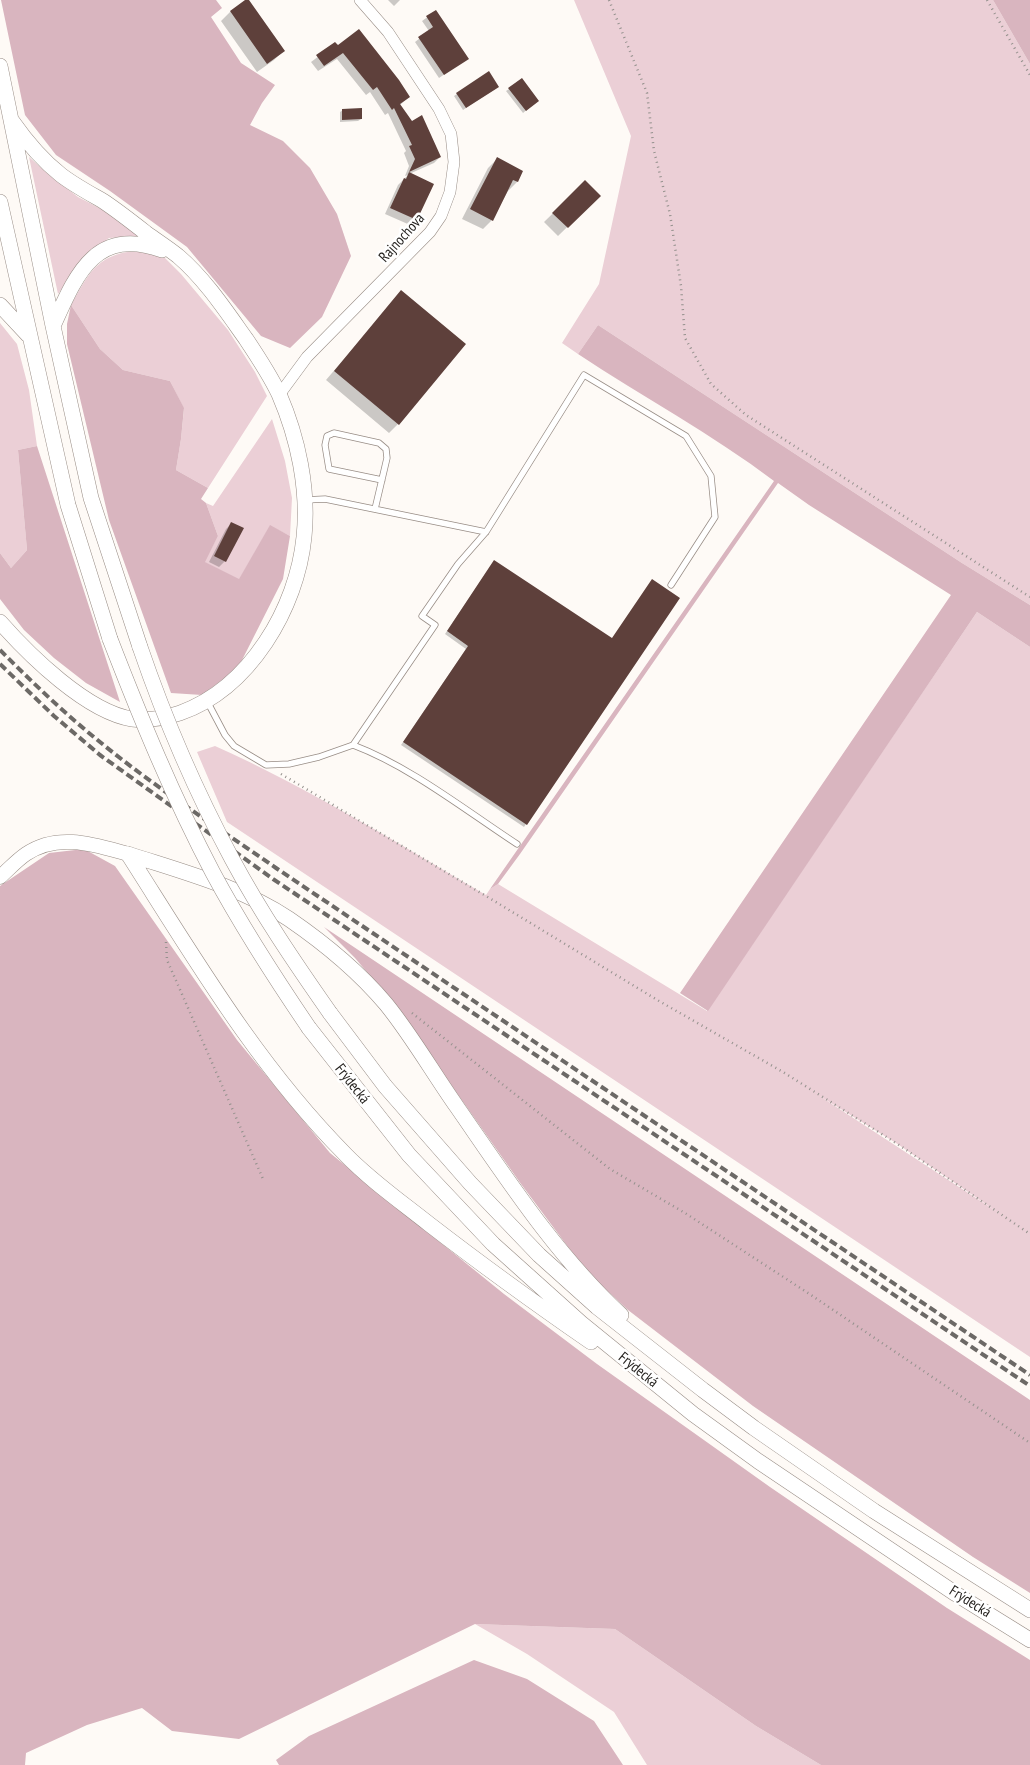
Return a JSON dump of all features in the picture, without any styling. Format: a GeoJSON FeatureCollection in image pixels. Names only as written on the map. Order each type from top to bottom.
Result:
{"type":"FeatureCollection","features":[{"type":"Feature","properties":{"kind":"main road"},"geometry":{"type":"LineString","coordinates":[[0,66],[12,121],[40,157],[62,176],[106,203],[179,256],[228,313],[279,395],[298,456],[305,500],[304,540],[300,560],[288,599],[265,643],[251,662],[228,686],[207,701],[183,712],[154,719],[130,719],[109,712],[91,702],[51,672],[0,622]]}},
{"type":"Feature","properties":{"kind":"main road","name":"Frýdecká"},"geometry":{"type":"LineString","coordinates":[[12,121],[53,326],[91,498],[140,647],[174,735],[232,858],[281,941],[330,1013],[385,1086],[470,1183],[539,1255],[598,1307],[703,1390],[874,1511],[1030,1610]]}},
{"type":"Feature","properties":{"kind":"main road","name":"Frýdecká"},"geometry":{"type":"LineString","coordinates":[[0,202],[68,505],[110,639],[150,742],[212,872],[257,950],[309,1028],[409,1155],[493,1244],[581,1322],[693,1414],[823,1506],[956,1594],[1030,1640]]}},
{"type":"Feature","properties":{"kind":"main road"},"geometry":{"type":"LineString","coordinates":[[53,326],[79,275],[88,262],[102,251],[121,244],[135,243],[179,256]]}},
{"type":"Feature","properties":{"kind":"main road"},"geometry":{"type":"LineString","coordinates":[[0,305],[30,337]]}},
{"type":"Feature","properties":{"kind":"main road"},"geometry":{"type":"LineString","coordinates":[[128,854],[190,874],[259,901],[288,918],[318,940],[376,992],[387,1005],[532,1214],[579,1272],[618,1312],[703,1390]]}},
{"type":"Feature","properties":{"kind":"main road"},"geometry":{"type":"LineString","coordinates":[[128,854],[195,961],[240,1028],[290,1093],[347,1156],[389,1193],[490,1272],[693,1414]]}},
{"type":"Feature","properties":{"kind":"street","name":"Rajnochova"},"geometry":{"type":"LineString","coordinates":[[279,395],[307,357],[430,232],[441,216],[453,179],[454,152],[448,126],[439,109],[388,32],[360,0]]}},
{"type":"Feature","properties":{"kind":"street"},"geometry":{"type":"LineString","coordinates":[[0,878],[27,853],[40,846],[60,841],[88,843],[128,854]]}},
{"type":"Feature","properties":{"kind":"lane"},"geometry":{"type":"LineString","coordinates":[[207,701],[225,735],[234,746],[266,765],[289,764],[319,757],[353,745],[435,625],[422,616],[458,564],[486,532],[584,376],[686,436],[711,476],[715,517],[671,585]]}},
{"type":"Feature","properties":{"kind":"lane"},"geometry":{"type":"LineString","coordinates":[[375,510],[382,480],[387,454],[382,444],[334,433],[327,436],[325,445],[329,469],[382,480]]}},
{"type":"Feature","properties":{"kind":"lane"},"geometry":{"type":"LineString","coordinates":[[305,500],[325,499],[486,532]]}},
{"type":"Feature","properties":{"kind":"lane"},"geometry":{"type":"LineString","coordinates":[[353,745],[400,766],[517,844]]}},
{"type":"Feature","properties":{"kind":"path"},"geometry":{"type":"LineString","coordinates":[[609,0],[646,94],[654,151],[670,214],[680,277],[685,338],[711,384],[746,416],[1030,597]]}},
{"type":"Feature","properties":{"kind":"path"},"geometry":{"type":"LineString","coordinates":[[987,0],[1030,75]]}},
{"type":"Feature","properties":{"kind":"path"},"geometry":{"type":"LineString","coordinates":[[266,765],[659,1001],[784,1072],[896,1143],[1030,1234]]}},
{"type":"Feature","properties":{"kind":"path"},"geometry":{"type":"LineString","coordinates":[[166,941],[167,960],[264,1178]]}},
{"type":"Feature","properties":{"kind":"path"},"geometry":{"type":"LineString","coordinates":[[387,1005],[409,1010],[610,1169],[685,1213],[747,1253],[1030,1443]]}},
{"type":"Feature","properties":{"kind":"shaded area"},"geometry":{"type":"Polygon","coordinates":[[[1,0],[216,0],[222,8],[211,17],[241,63],[275,85],[250,125],[283,141],[310,168],[337,214],[351,256],[322,317],[290,348],[261,336],[187,247],[110,191],[56,155],[25,115],[1,0]]]}},
{"type":"Feature","properties":{"kind":"shaded area"},"geometry":{"type":"Polygon","coordinates":[[[574,0],[993,0],[1030,64],[1030,605],[962,563],[598,325],[578,354],[562,343],[599,284],[631,136],[574,0]]]}},
{"type":"Feature","properties":{"kind":"shaded area"},"geometry":{"type":"Polygon","coordinates":[[[993,0],[1030,0],[1030,64],[993,0]]]}},
{"type":"Feature","properties":{"kind":"shaded area"},"geometry":{"type":"Polygon","coordinates":[[[29,157],[78,197],[107,212],[141,236],[109,238],[87,255],[58,294],[29,157]]]}},
{"type":"Feature","properties":{"kind":"shaded area"},"geometry":{"type":"Polygon","coordinates":[[[134,251],[163,256],[181,274],[228,330],[255,372],[267,396],[208,488],[176,470],[184,409],[170,381],[123,370],[100,349],[71,305],[88,276],[102,262],[121,253],[134,251]]]}},
{"type":"Feature","properties":{"kind":"shaded area"},"geometry":{"type":"Polygon","coordinates":[[[71,305],[100,349],[123,370],[170,381],[184,408],[176,470],[208,488],[201,499],[206,503],[218,536],[205,562],[239,579],[270,525],[290,536],[283,579],[238,668],[202,695],[171,693],[109,520],[67,344],[67,324],[71,305]]]}},
{"type":"Feature","properties":{"kind":"shaded area"},"geometry":{"type":"Polygon","coordinates":[[[0,323],[17,344],[29,390],[37,446],[18,450],[27,550],[11,568],[0,553],[0,323]]]}},
{"type":"Feature","properties":{"kind":"shaded area"},"geometry":{"type":"Polygon","coordinates":[[[598,325],[962,563],[1030,605],[1030,647],[977,612],[708,1011],[680,993],[951,595],[809,505],[778,483],[520,854],[498,884],[490,889],[774,481],[702,432],[578,354],[598,325]]]}},
{"type":"Feature","properties":{"kind":"shaded area"},"geometry":{"type":"Polygon","coordinates":[[[272,419],[285,461],[292,498],[290,536],[270,526],[239,580],[204,562],[218,536],[206,503],[213,506],[272,419]]]}},
{"type":"Feature","properties":{"kind":"shaded area"},"geometry":{"type":"Polygon","coordinates":[[[37,446],[120,702],[86,683],[54,658],[24,630],[0,599],[0,553],[11,568],[27,550],[18,450],[37,446]]]}},
{"type":"Feature","properties":{"kind":"shaded area"},"geometry":{"type":"Polygon","coordinates":[[[977,612],[1030,647],[1030,1357],[227,822],[197,752],[215,746],[250,762],[352,817],[486,895],[490,889],[498,884],[707,1011],[977,612]],[[818,1095],[999,1213],[896,1143],[818,1095]]]}},
{"type":"Feature","properties":{"kind":"shaded area"},"geometry":{"type":"Polygon","coordinates":[[[84,849],[115,866],[237,1040],[330,1153],[504,1294],[597,1364],[770,1487],[947,1608],[1030,1660],[1030,1765],[821,1765],[756,1726],[615,1629],[475,1624],[239,1739],[172,1731],[142,1708],[87,1725],[26,1753],[25,1765],[0,1765],[0,886],[49,853],[84,849]]]}},
{"type":"Feature","properties":{"kind":"shaded area"},"geometry":{"type":"Polygon","coordinates":[[[324,927],[1030,1400],[1030,1593],[973,1557],[753,1406],[628,1310],[586,1271],[521,1184],[394,1004],[355,958],[324,927]]]}},
{"type":"Feature","properties":{"kind":"shaded area"},"geometry":{"type":"Polygon","coordinates":[[[475,1624],[615,1629],[756,1726],[821,1765],[647,1765],[614,1712],[527,1654],[475,1624]]]}},
{"type":"Feature","properties":{"kind":"shaded area"},"geometry":{"type":"Polygon","coordinates":[[[474,1660],[527,1679],[594,1721],[623,1765],[279,1765],[276,1760],[309,1736],[474,1660]]]}},
{"type":"Feature","properties":{"kind":"building"},"geometry":{"type":"Polygon","coordinates":[[[245,0],[249,0],[285,51],[267,64],[230,11],[245,0]]]}},
{"type":"Feature","properties":{"kind":"building"},"geometry":{"type":"Polygon","coordinates":[[[436,10],[469,59],[444,75],[418,37],[433,27],[426,16],[436,10]]]}},
{"type":"Feature","properties":{"kind":"building"},"geometry":{"type":"Polygon","coordinates":[[[359,29],[410,97],[400,104],[412,121],[422,115],[441,157],[409,172],[415,159],[409,146],[412,145],[394,108],[392,110],[377,87],[373,90],[343,53],[324,66],[316,55],[335,42],[338,45],[359,29]]]}},
{"type":"Feature","properties":{"kind":"building"},"geometry":{"type":"Polygon","coordinates":[[[489,71],[499,87],[466,108],[456,93],[489,71]]]}},
{"type":"Feature","properties":{"kind":"building"},"geometry":{"type":"Polygon","coordinates":[[[522,78],[539,101],[526,111],[508,88],[522,78]]]}},
{"type":"Feature","properties":{"kind":"building"},"geometry":{"type":"Polygon","coordinates":[[[362,108],[362,119],[342,120],[342,109],[362,108]]]}},
{"type":"Feature","properties":{"kind":"building"},"geometry":{"type":"Polygon","coordinates":[[[497,157],[523,171],[518,182],[513,180],[493,221],[470,209],[497,157]]]}},
{"type":"Feature","properties":{"kind":"building"},"geometry":{"type":"Polygon","coordinates":[[[409,172],[434,184],[417,220],[390,208],[404,178],[406,179],[409,172]]]}},
{"type":"Feature","properties":{"kind":"building"},"geometry":{"type":"Polygon","coordinates":[[[585,180],[601,196],[568,228],[552,213],[585,180]]]}},
{"type":"Feature","properties":{"kind":"building"},"geometry":{"type":"Polygon","coordinates":[[[401,290],[466,344],[399,425],[334,371],[401,290]]]}},
{"type":"Feature","properties":{"kind":"building"},"geometry":{"type":"Polygon","coordinates":[[[231,522],[244,528],[226,562],[214,556],[231,522]]]}},
{"type":"Feature","properties":{"kind":"building"},"geometry":{"type":"Polygon","coordinates":[[[494,560],[612,638],[652,579],[680,598],[527,825],[403,742],[468,646],[447,631],[494,560]]]}},
{"type":"Feature","properties":{"kind":"railway"},"geometry":{"type":"LineString","coordinates":[[0,650],[49,698],[87,731],[121,759],[187,807],[1030,1375]]}},
{"type":"Feature","properties":{"kind":"railway"},"geometry":{"type":"LineString","coordinates":[[0,664],[54,716],[100,755],[273,879],[1030,1386]]}}]}
